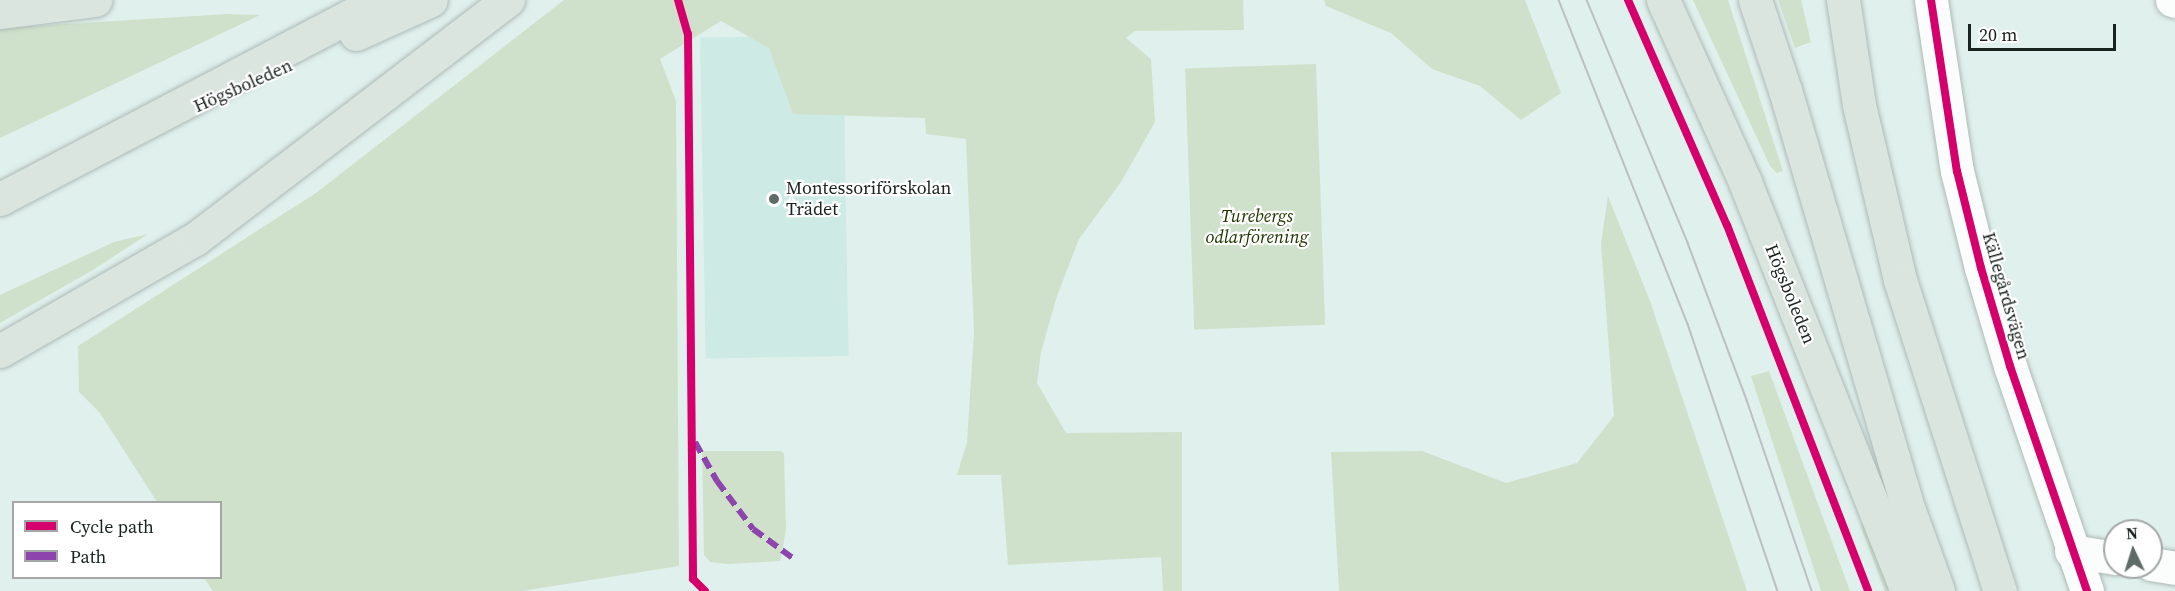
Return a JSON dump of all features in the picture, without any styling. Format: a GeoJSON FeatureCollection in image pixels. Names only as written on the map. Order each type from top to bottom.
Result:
{"type":"FeatureCollection","features":[{"type":"Feature","properties":{"kind":"main road"},"geometry":{"type":"LineString","coordinates":[[0,12],[95,0]]}},
{"type":"Feature","properties":{"kind":"main road","name":"Högsboleden"},"geometry":{"type":"LineString","coordinates":[[0,199],[380,0]]}},
{"type":"Feature","properties":{"kind":"main road","name":"Högsboleden"},"geometry":{"type":"LineString","coordinates":[[54,172],[431,0]]}},
{"type":"Feature","properties":{"kind":"main road"},"geometry":{"type":"LineString","coordinates":[[0,351],[195,239],[508,0]]}},
{"type":"Feature","properties":{"kind":"main road","name":"Högsboleden"},"geometry":{"type":"LineString","coordinates":[[1663,0],[1745,182],[1908,591]]}},
{"type":"Feature","properties":{"kind":"main road"},"geometry":{"type":"LineString","coordinates":[[1755,0],[1785,90],[1906,502],[1938,591]]}},
{"type":"Feature","properties":{"kind":"main road"},"geometry":{"type":"LineString","coordinates":[[1820,0],[1864,190],[1900,280],[2000,591]]}},
{"type":"Feature","properties":{"kind":"main road"},"geometry":{"type":"LineString","coordinates":[[1843,0],[1859,105],[1900,280]]}},
{"type":"Feature","properties":{"kind":"street","name":"Källegårdsvägen"},"geometry":{"type":"LineString","coordinates":[[1931,0],[1957,171],[1982,268],[2071,551],[2087,591]]}},
{"type":"Feature","properties":{"kind":"street"},"geometry":{"type":"LineString","coordinates":[[2071,551],[2103,556]]}},
{"type":"Feature","properties":{"kind":"shaded area","name":"Montessoriförskolan Trädet"},"geometry":{"type":"Polygon","coordinates":[[[843,35],[849,356],[706,358],[700,37],[843,35]]]}},
{"type":"Feature","properties":{"kind":"green space"},"geometry":{"type":"Polygon","coordinates":[[[564,0],[1243,0],[1244,30],[1135,31],[1126,38],[1151,59],[1155,122],[1121,182],[1079,239],[1057,296],[1041,352],[1037,383],[1066,433],[1182,432],[1182,591],[1163,591],[1161,557],[1008,565],[1001,475],[957,475],[967,442],[974,332],[966,139],[926,134],[925,118],[793,114],[769,48],[721,21],[660,59],[676,101],[679,566],[522,591],[213,591],[205,579],[222,579],[222,501],[156,501],[100,413],[79,392],[78,346],[316,193],[564,0]]]}},
{"type":"Feature","properties":{"kind":"green space"},"geometry":{"type":"Polygon","coordinates":[[[1324,0],[1525,0],[1561,93],[1521,120],[1480,86],[1432,69],[1391,33],[1326,6],[1324,0]]]}},
{"type":"Feature","properties":{"kind":"green space"},"geometry":{"type":"Polygon","coordinates":[[[1693,0],[1728,0],[1783,171],[1777,173],[1770,166],[1693,0]]]}},
{"type":"Feature","properties":{"kind":"green space"},"geometry":{"type":"Polygon","coordinates":[[[1778,0],[1801,0],[1811,42],[1795,48],[1778,0]]]}},
{"type":"Feature","properties":{"kind":"green space"},"geometry":{"type":"Polygon","coordinates":[[[228,14],[260,15],[0,138],[0,28],[228,14]]]}},
{"type":"Feature","properties":{"kind":"green space","name":"Turebergs odlarförening"},"geometry":{"type":"Polygon","coordinates":[[[1316,64],[1325,325],[1194,329],[1185,69],[1316,64]]]}},
{"type":"Feature","properties":{"kind":"green space"},"geometry":{"type":"Polygon","coordinates":[[[1608,196],[1650,301],[1747,591],[1339,591],[1331,452],[1422,451],[1506,483],[1577,463],[1614,416],[1601,244],[1608,196]]]}},
{"type":"Feature","properties":{"kind":"green space"},"geometry":{"type":"Polygon","coordinates":[[[148,234],[93,270],[0,323],[0,295],[114,242],[148,234]]]}},
{"type":"Feature","properties":{"kind":"green space"},"geometry":{"type":"Polygon","coordinates":[[[1769,371],[1850,591],[1821,591],[1751,376],[1769,371]]]}},
{"type":"Feature","properties":{"kind":"green space"},"geometry":{"type":"Polygon","coordinates":[[[702,451],[781,451],[784,454],[786,530],[780,561],[727,564],[710,562],[704,555],[702,451]]]}},
{"type":"Feature","properties":{"kind":"green space"},"geometry":{"type":"Polygon","coordinates":[[[1863,517],[1898,591],[1885,591],[1861,527],[1863,517]]]}},
{"type":"Feature","properties":{"kind":"tram line"},"geometry":{"type":"LineString","coordinates":[[1559,0],[1688,324],[1778,591]]}},
{"type":"Feature","properties":{"kind":"tram line"},"geometry":{"type":"LineString","coordinates":[[1587,0],[1688,243],[1747,400],[1812,591]]}},
{"type":"Feature","properties":{"kind":"marked path"},"geometry":{"type":"LineString","coordinates":[[695,442],[717,481],[753,529],[794,559]]}},
{"type":"Feature","properties":{"kind":"cycle path"},"geometry":{"type":"LineString","coordinates":[[678,0],[688,34],[693,579],[705,591]]}},
{"type":"Feature","properties":{"kind":"cycle path"},"geometry":{"type":"LineString","coordinates":[[1628,0],[1727,225],[1868,591]]}},
{"type":"Feature","properties":{"kind":"cycle path"},"geometry":{"type":"LineString","coordinates":[[1931,0],[1957,171],[1981,268],[2010,366],[2087,591]]}},
{"type":"Feature","properties":{"kind":"place","name":"Montessoriförskolan Trädet"},"geometry":{"type":"Point","coordinates":[774,199]}}]}
